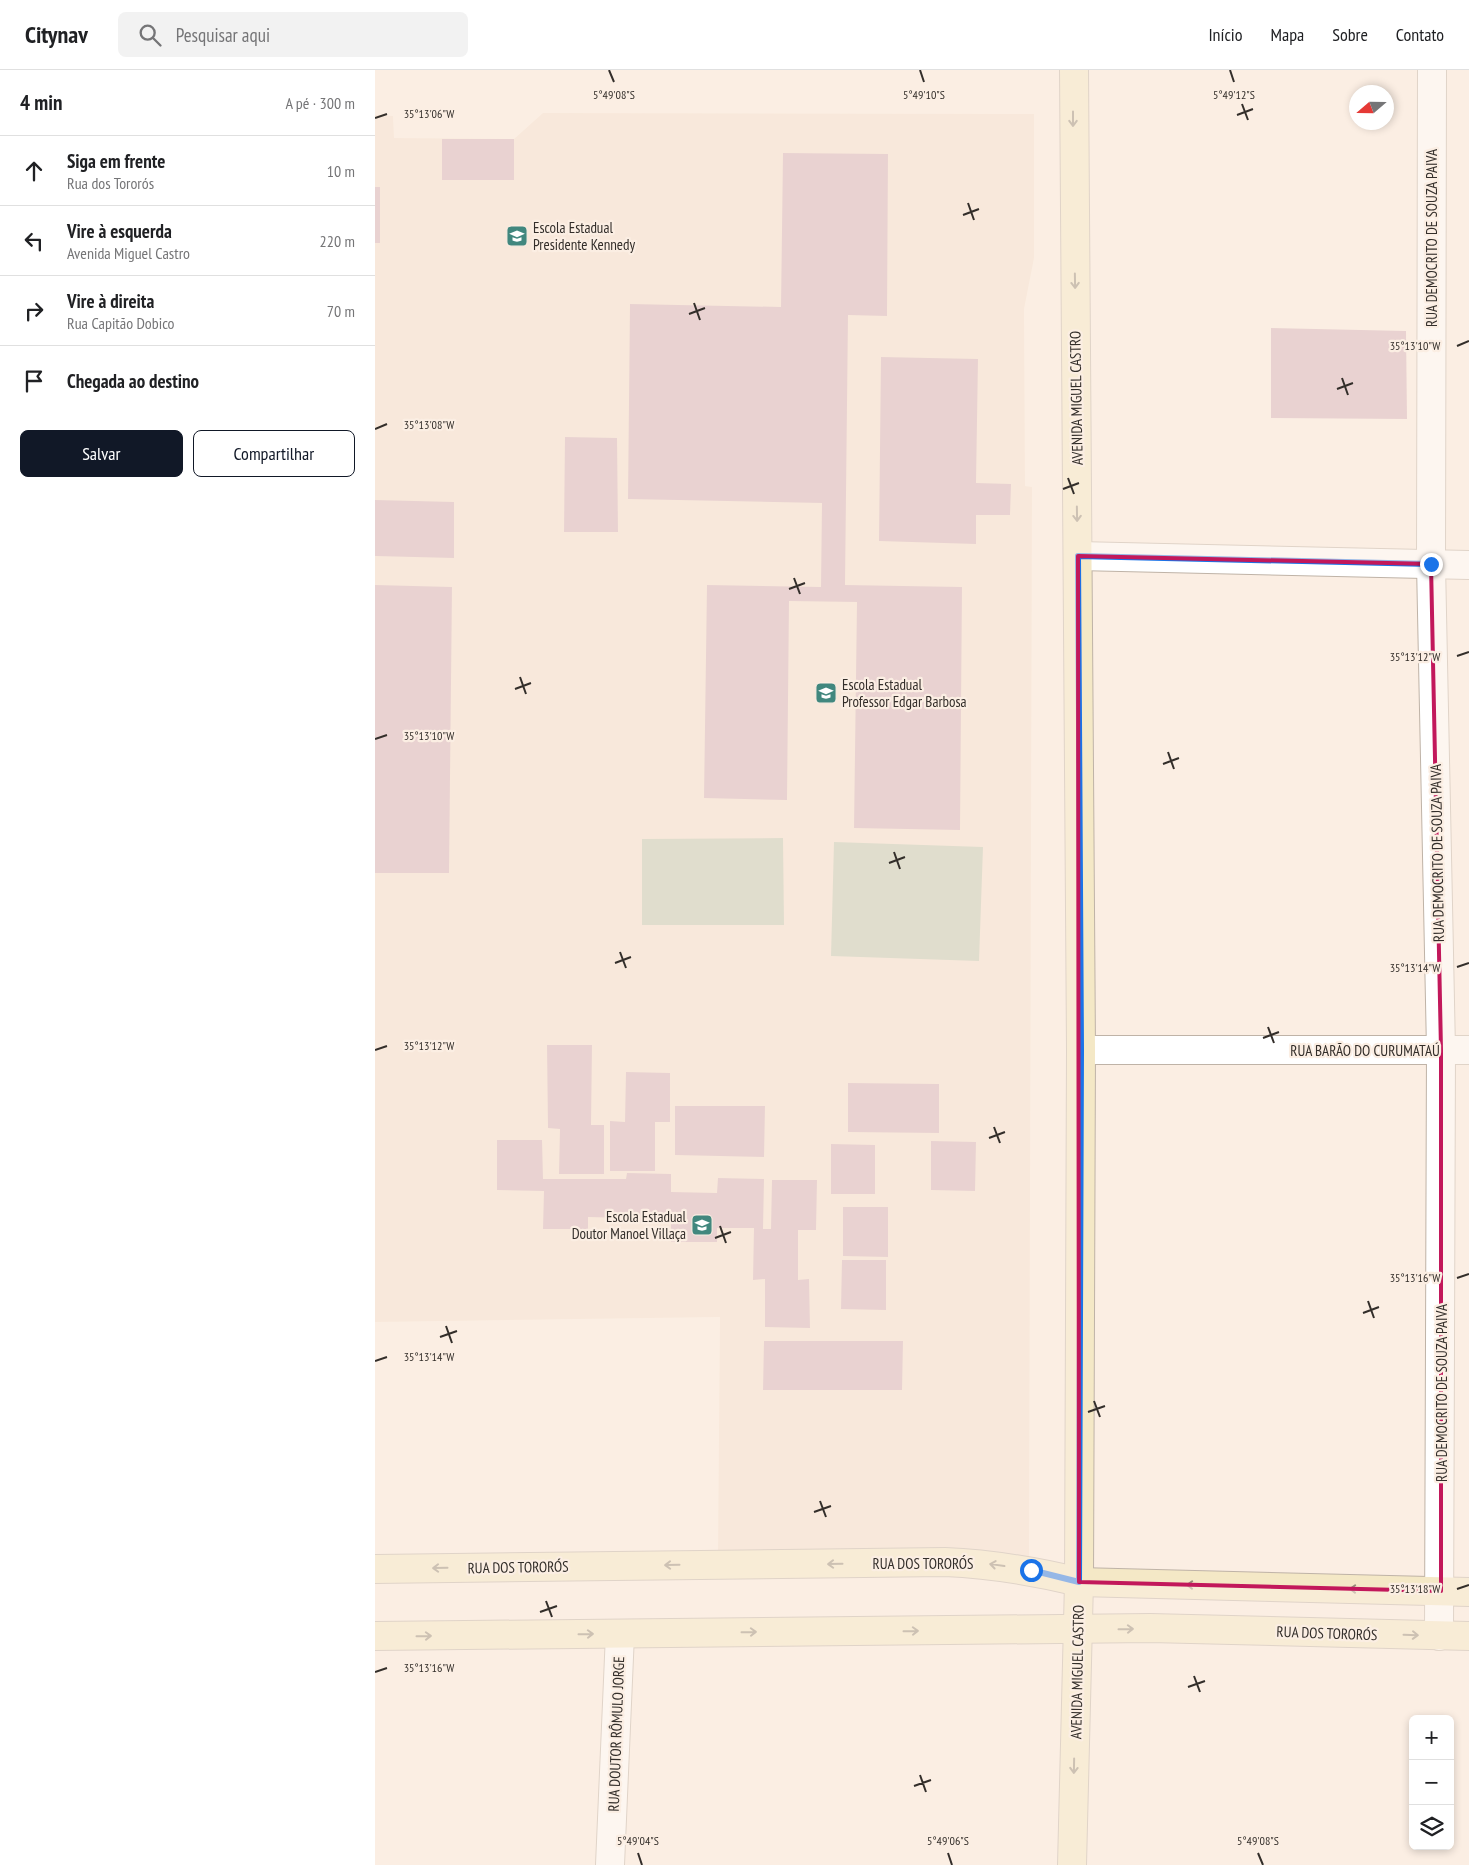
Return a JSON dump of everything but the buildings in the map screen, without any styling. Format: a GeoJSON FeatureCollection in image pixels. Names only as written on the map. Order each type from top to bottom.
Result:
{"type":"FeatureCollection","features":[{"type":"Feature","properties":{"kind":"street","name":"AVENIDA MIGUEL CASTRO"},"geometry":{"type":"LineString","coordinates":[[1072,1865],[1079,1582],[1081,1050],[1074,70]]}},
{"type":"Feature","properties":{"kind":"street","name":"RUA DEMOCRITO DE SOUZA PAIVA"},"geometry":{"type":"LineString","coordinates":[[1432,70],[1431,564],[1441,1050],[1441,1591],[1439,1636]]}},
{"type":"Feature","properties":{"kind":"street"},"geometry":{"type":"LineString","coordinates":[[1078,556],[1469,565]]}},
{"type":"Feature","properties":{"kind":"street","name":"RUA BARÃO DO CURUMATAÚ"},"geometry":{"type":"LineString","coordinates":[[1081,1050],[1469,1050]]}},
{"type":"Feature","properties":{"kind":"street","name":"RUA DOS TORORÓS"},"geometry":{"type":"LineString","coordinates":[[375,1569],[945,1562],[988,1564],[1031,1570],[1079,1582],[1469,1592]]}},
{"type":"Feature","properties":{"kind":"street","name":"RUA DOS TORORÓS"},"geometry":{"type":"LineString","coordinates":[[375,1636],[1150,1628],[1469,1636]]}},
{"type":"Feature","properties":{"kind":"street","name":"RUA DOUTOR RÔMULO JORGE"},"geometry":{"type":"LineString","coordinates":[[610,1865],[620,1634]]}},
{"type":"Feature","properties":{"kind":"highlighted area"},"geometry":{"type":"Polygon","coordinates":[[[1078,556],[1431,564],[1441,1050],[1441,1591],[1079,1582],[1078,556]]]}},
{"type":"Feature","properties":{"kind":"shaded area"},"geometry":{"type":"Polygon","coordinates":[[[543,113],[1034,114],[1034,258],[1024,309],[1025,486],[1032,487],[1029,1557],[718,1553],[720,1317],[375,1322],[375,115],[393,116],[394,138],[514,139],[543,113]]]}},
{"type":"Feature","properties":{"kind":"green space"},"geometry":{"type":"Polygon","coordinates":[[[783,838],[784,925],[642,925],[642,839],[783,838]]]}},
{"type":"Feature","properties":{"kind":"green space"},"geometry":{"type":"Polygon","coordinates":[[[834,842],[983,847],[979,961],[831,956],[834,842]]]}},
{"type":"Feature","properties":{"kind":"place","name":"Escola Estadual Presidente Kennedy"},"geometry":{"type":"Point","coordinates":[517,236]}},
{"type":"Feature","properties":{"kind":"place","name":"Escola Estadual Professor Edgar Barbosa"},"geometry":{"type":"Point","coordinates":[826,693]}},
{"type":"Feature","properties":{"kind":"place","name":"Escola Estadual Doutor Manoel Villaça"},"geometry":{"type":"Point","coordinates":[702,1225]}},
{"type":"Feature","properties":{"kind":"route"},"geometry":{"type":"LineString","coordinates":[[1031,1570],[1079,1582],[1079,1114],[1081,1050],[1078,556],[1431,564]]}}]}
